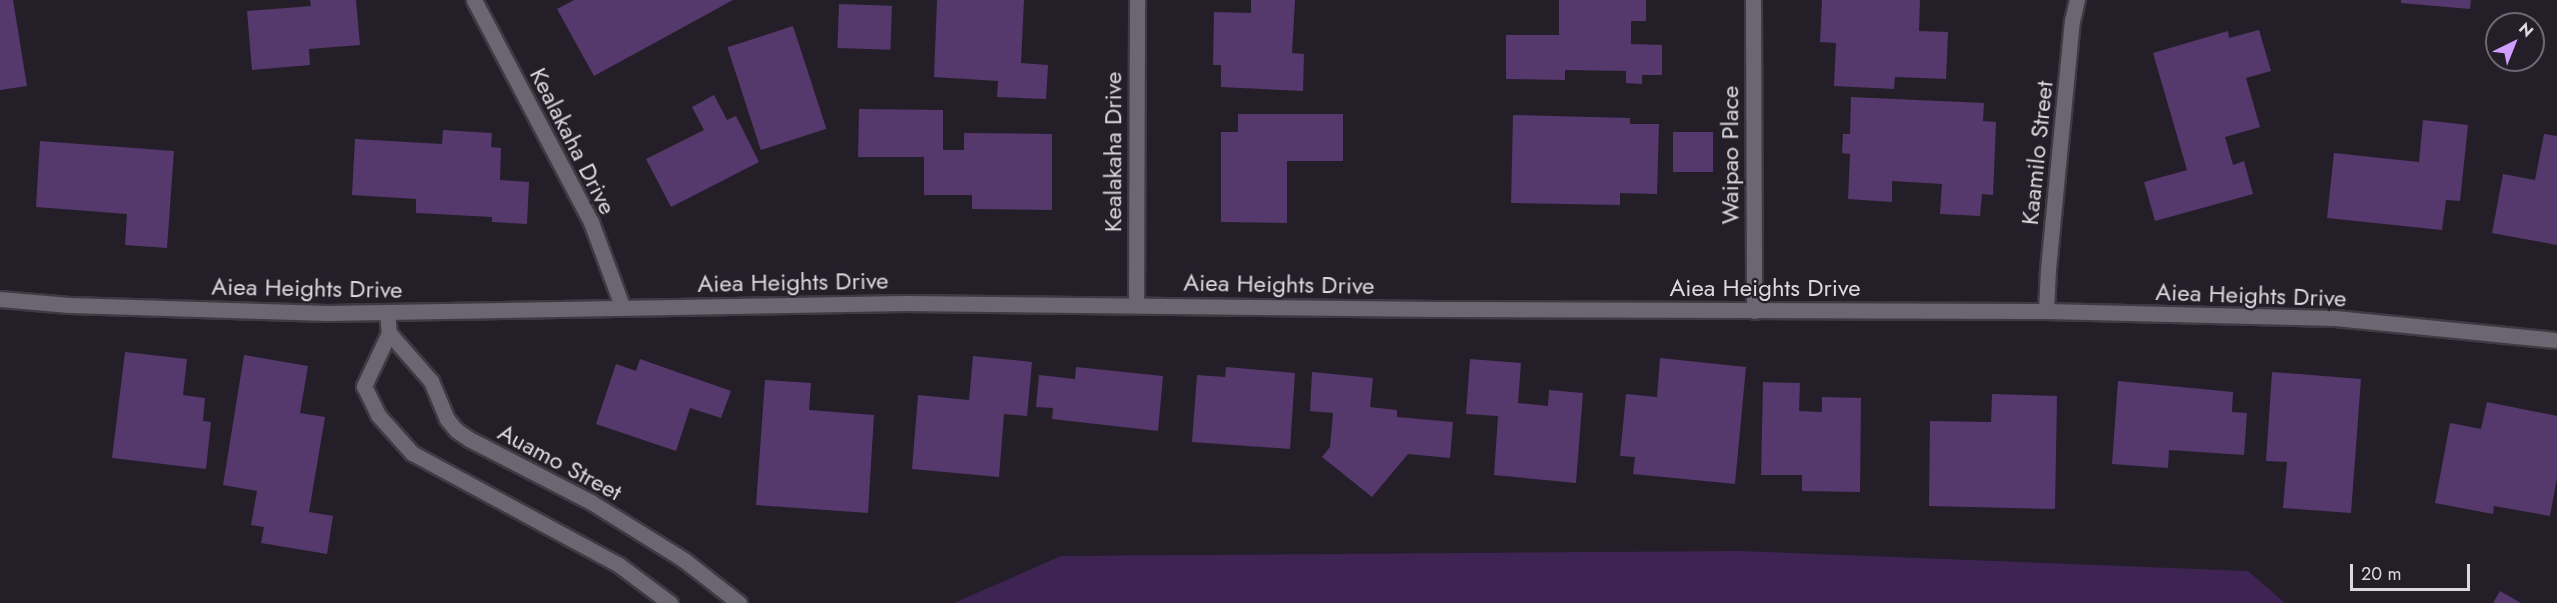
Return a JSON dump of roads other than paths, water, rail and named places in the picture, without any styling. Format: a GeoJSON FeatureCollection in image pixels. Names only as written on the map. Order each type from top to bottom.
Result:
{"type":"FeatureCollection","features":[{"type":"Feature","properties":{"kind":"street","name":"Kealakaha Drive"},"geometry":{"type":"LineString","coordinates":[[474,0],[591,222],[622,306]]}},
{"type":"Feature","properties":{"kind":"street","name":"Kealakaha Drive"},"geometry":{"type":"LineString","coordinates":[[1136,305],[1137,0]]}},
{"type":"Feature","properties":{"kind":"street","name":"Waipao Place"},"geometry":{"type":"LineString","coordinates":[[1753,0],[1754,311]]}},
{"type":"Feature","properties":{"kind":"street","name":"Kaamilo Street"},"geometry":{"type":"LineString","coordinates":[[2046,311],[2072,21],[2077,0]]}},
{"type":"Feature","properties":{"kind":"street","name":"Aiea Heights Drive"},"geometry":{"type":"LineString","coordinates":[[0,299],[81,306],[327,313],[622,306],[905,303],[1754,311],[2046,311],[2335,318],[2557,340]]}},
{"type":"Feature","properties":{"kind":"street"},"geometry":{"type":"LineString","coordinates":[[387,312],[389,333],[364,386],[378,415],[412,453],[619,565],[670,603]]}},
{"type":"Feature","properties":{"kind":"street","name":"Auamo Street"},"geometry":{"type":"LineString","coordinates":[[389,333],[430,381],[447,419],[456,430],[469,440],[591,502],[684,560],[739,603]]}}]}
